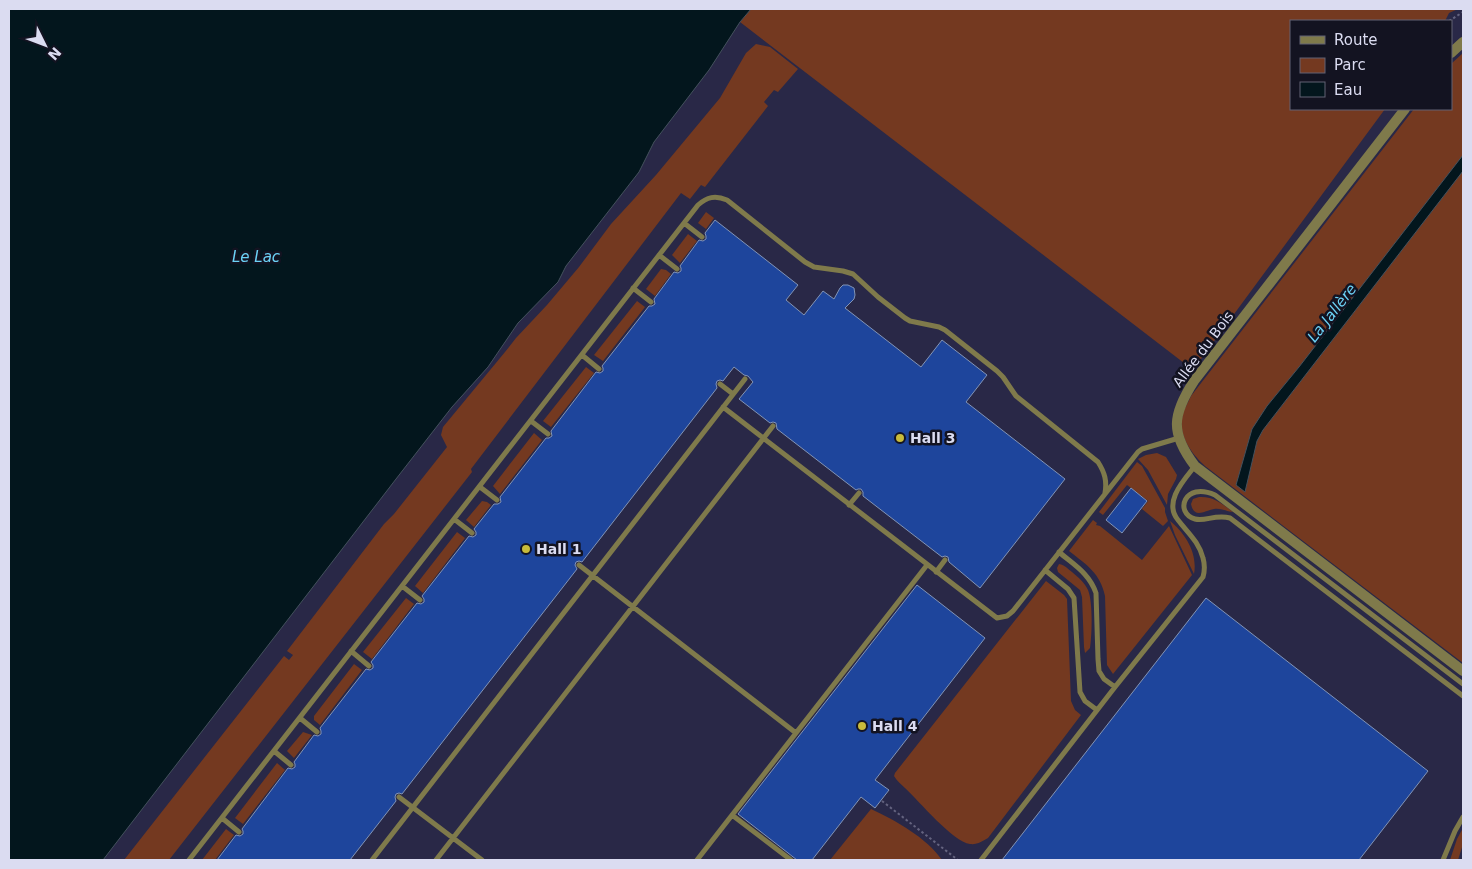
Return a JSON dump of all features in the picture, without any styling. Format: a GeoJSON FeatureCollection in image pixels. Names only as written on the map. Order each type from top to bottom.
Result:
{"type":"FeatureCollection","features":[{"type":"Feature","properties":{"kind":"street"},"geometry":{"type":"LineString","coordinates":[[1452,52],[1463,42]]}},
{"type":"Feature","properties":{"kind":"street","name":"Allée du Bois"},"geometry":{"type":"LineString","coordinates":[[1405,110],[1194,381],[1184,396],[1178,411],[1177,430],[1186,454],[1196,466],[1463,671]]}},
{"type":"Feature","properties":{"kind":"lane"},"geometry":{"type":"LineString","coordinates":[[189,860],[702,201],[713,197],[727,200],[814,267],[853,274],[878,297],[910,321],[945,330],[997,371],[1016,396],[1098,462],[1106,478],[1105,493]]}},
{"type":"Feature","properties":{"kind":"lane"},"geometry":{"type":"LineString","coordinates":[[684,223],[702,237]]}},
{"type":"Feature","properties":{"kind":"lane"},"geometry":{"type":"LineString","coordinates":[[659,255],[677,269]]}},
{"type":"Feature","properties":{"kind":"lane"},"geometry":{"type":"LineString","coordinates":[[633,288],[651,302]]}},
{"type":"Feature","properties":{"kind":"lane"},"geometry":{"type":"LineString","coordinates":[[582,355],[599,369]]}},
{"type":"Feature","properties":{"kind":"lane"},"geometry":{"type":"LineString","coordinates":[[372,860],[745,379]]}},
{"type":"Feature","properties":{"kind":"lane"},"geometry":{"type":"LineString","coordinates":[[720,384],[733,394]]}},
{"type":"Feature","properties":{"kind":"lane"},"geometry":{"type":"LineString","coordinates":[[723,407],[997,618],[1007,616],[1013,611],[1138,452],[1142,449],[1179,438]]}},
{"type":"Feature","properties":{"kind":"lane"},"geometry":{"type":"LineString","coordinates":[[531,420],[548,434]]}},
{"type":"Feature","properties":{"kind":"lane"},"geometry":{"type":"LineString","coordinates":[[436,860],[774,426]]}},
{"type":"Feature","properties":{"kind":"lane"},"geometry":{"type":"LineString","coordinates":[[981,860],[1203,577],[1205,566],[1201,552],[1193,537],[1176,518],[1173,511],[1173,501],[1176,492],[1182,481],[1196,466]]}},
{"type":"Feature","properties":{"kind":"lane"},"geometry":{"type":"LineString","coordinates":[[480,487],[497,500]]}},
{"type":"Feature","properties":{"kind":"lane"},"geometry":{"type":"LineString","coordinates":[[1463,684],[1215,495],[1199,490],[1191,492],[1186,497],[1185,512],[1189,516],[1195,519],[1222,516],[1230,518],[1463,696]]}},
{"type":"Feature","properties":{"kind":"lane"},"geometry":{"type":"LineString","coordinates":[[849,505],[859,493]]}},
{"type":"Feature","properties":{"kind":"lane"},"geometry":{"type":"LineString","coordinates":[[454,519],[472,533]]}},
{"type":"Feature","properties":{"kind":"lane"},"geometry":{"type":"LineString","coordinates":[[1059,552],[1089,579],[1096,593],[1100,671],[1104,679],[1115,687]]}},
{"type":"Feature","properties":{"kind":"lane"},"geometry":{"type":"LineString","coordinates":[[936,572],[945,560]]}},
{"type":"Feature","properties":{"kind":"lane"},"geometry":{"type":"LineString","coordinates":[[579,565],[796,733]]}},
{"type":"Feature","properties":{"kind":"lane"},"geometry":{"type":"LineString","coordinates":[[697,860],[927,565]]}},
{"type":"Feature","properties":{"kind":"lane"},"geometry":{"type":"LineString","coordinates":[[1045,570],[1068,589],[1074,598],[1080,692],[1086,701],[1097,710]]}},
{"type":"Feature","properties":{"kind":"lane"},"geometry":{"type":"LineString","coordinates":[[402,586],[420,600]]}},
{"type":"Feature","properties":{"kind":"lane"},"geometry":{"type":"LineString","coordinates":[[351,651],[368,666]]}},
{"type":"Feature","properties":{"kind":"lane"},"geometry":{"type":"LineString","coordinates":[[300,718],[317,732]]}},
{"type":"Feature","properties":{"kind":"lane"},"geometry":{"type":"LineString","coordinates":[[274,751],[292,765]]}},
{"type":"Feature","properties":{"kind":"lane"},"geometry":{"type":"LineString","coordinates":[[399,797],[482,860]]}},
{"type":"Feature","properties":{"kind":"lane"},"geometry":{"type":"LineString","coordinates":[[732,815],[791,860]]}},
{"type":"Feature","properties":{"kind":"lane"},"geometry":{"type":"LineString","coordinates":[[1442,860],[1454,831],[1463,817]]}},
{"type":"Feature","properties":{"kind":"lane"},"geometry":{"type":"LineString","coordinates":[[222,818],[240,832]]}},
{"type":"Feature","properties":{"kind":"path"},"geometry":{"type":"LineString","coordinates":[[1451,20],[1463,12]]}},
{"type":"Feature","properties":{"kind":"path"},"geometry":{"type":"LineString","coordinates":[[882,800],[958,860]]}},
{"type":"Feature","properties":{"kind":"green space"},"geometry":{"type":"Polygon","coordinates":[[[751,9],[1458,9],[1449,13],[1446,20],[1290,20],[1290,110],[1384,110],[1201,359],[1184,363],[740,22],[751,9]]]}},
{"type":"Feature","properties":{"kind":"green space"},"geometry":{"type":"Polygon","coordinates":[[[756,44],[770,47],[798,69],[778,92],[774,90],[764,102],[768,106],[705,187],[701,185],[690,199],[681,193],[471,469],[472,472],[169,860],[124,860],[284,656],[289,660],[293,655],[287,651],[384,524],[447,447],[441,435],[443,427],[516,338],[579,267],[611,224],[656,175],[720,98],[746,53],[756,44]]]}},
{"type":"Feature","properties":{"kind":"green space"},"geometry":{"type":"Polygon","coordinates":[[[1463,53],[1463,663],[1205,466],[1188,445],[1182,432],[1183,412],[1191,396],[1413,110],[1452,110],[1452,63],[1463,53]]]}},
{"type":"Feature","properties":{"kind":"green space"},"geometry":{"type":"Polygon","coordinates":[[[706,212],[714,218],[706,229],[698,223],[706,212]]]}},
{"type":"Feature","properties":{"kind":"green space"},"geometry":{"type":"Polygon","coordinates":[[[688,234],[697,241],[680,263],[672,255],[688,234]]]}},
{"type":"Feature","properties":{"kind":"green space"},"geometry":{"type":"Polygon","coordinates":[[[661,269],[671,274],[655,296],[646,289],[661,269]]]}},
{"type":"Feature","properties":{"kind":"green space"},"geometry":{"type":"Polygon","coordinates":[[[637,301],[645,307],[603,361],[594,355],[637,301]]]}},
{"type":"Feature","properties":{"kind":"green space"},"geometry":{"type":"Polygon","coordinates":[[[586,367],[594,373],[551,427],[543,421],[586,367]]]}},
{"type":"Feature","properties":{"kind":"green space"},"geometry":{"type":"Polygon","coordinates":[[[534,433],[542,440],[500,494],[493,486],[534,433]]]}},
{"type":"Feature","properties":{"kind":"green space"},"geometry":{"type":"Polygon","coordinates":[[[1157,453],[1166,457],[1177,475],[1168,494],[1167,505],[1148,470],[1138,459],[1157,453]]]}},
{"type":"Feature","properties":{"kind":"green space"},"geometry":{"type":"Polygon","coordinates":[[[1137,462],[1142,466],[1165,508],[1168,521],[1163,526],[1142,509],[1148,501],[1127,485],[1103,515],[1099,512],[1137,462]]]}},
{"type":"Feature","properties":{"kind":"green space"},"geometry":{"type":"Polygon","coordinates":[[[1199,497],[1213,499],[1222,503],[1233,512],[1214,509],[1197,513],[1192,509],[1191,504],[1193,499],[1199,497]]]}},
{"type":"Feature","properties":{"kind":"green space"},"geometry":{"type":"Polygon","coordinates":[[[482,501],[491,505],[474,527],[466,520],[482,501]]]}},
{"type":"Feature","properties":{"kind":"green space"},"geometry":{"type":"Polygon","coordinates":[[[1093,520],[1097,523],[1096,525],[1100,526],[1142,560],[1169,526],[1192,575],[1113,674],[1107,665],[1105,596],[1103,588],[1092,570],[1069,551],[1093,520]]]}},
{"type":"Feature","properties":{"kind":"green space"},"geometry":{"type":"Polygon","coordinates":[[[1170,521],[1181,531],[1189,544],[1194,559],[1194,574],[1175,535],[1170,521]]]}},
{"type":"Feature","properties":{"kind":"green space"},"geometry":{"type":"Polygon","coordinates":[[[457,532],[465,538],[423,593],[415,586],[457,532]]]}},
{"type":"Feature","properties":{"kind":"green space"},"geometry":{"type":"Polygon","coordinates":[[[1059,564],[1066,567],[1081,580],[1087,587],[1090,595],[1092,618],[1091,642],[1090,648],[1085,653],[1080,590],[1058,572],[1059,564]]]}},
{"type":"Feature","properties":{"kind":"green space"},"geometry":{"type":"Polygon","coordinates":[[[1046,581],[1067,599],[1071,701],[1075,710],[1081,715],[988,838],[973,844],[963,842],[936,820],[894,776],[1046,581]]]}},
{"type":"Feature","properties":{"kind":"green space"},"geometry":{"type":"Polygon","coordinates":[[[406,598],[414,604],[372,659],[363,652],[406,598]]]}},
{"type":"Feature","properties":{"kind":"green space"},"geometry":{"type":"Polygon","coordinates":[[[354,664],[362,670],[320,725],[314,720],[314,716],[354,664]]]}},
{"type":"Feature","properties":{"kind":"green space"},"geometry":{"type":"Polygon","coordinates":[[[303,732],[312,735],[294,758],[287,751],[303,732]]]}},
{"type":"Feature","properties":{"kind":"green space"},"geometry":{"type":"Polygon","coordinates":[[[277,763],[285,770],[243,824],[235,818],[277,763]]]}},
{"type":"Feature","properties":{"kind":"green space"},"geometry":{"type":"Polygon","coordinates":[[[871,809],[900,824],[919,837],[942,860],[830,860],[871,809]]]}},
{"type":"Feature","properties":{"kind":"green space"},"geometry":{"type":"Polygon","coordinates":[[[1463,828],[1463,844],[1458,860],[1450,860],[1457,839],[1463,828]]]}},
{"type":"Feature","properties":{"kind":"green space"},"geometry":{"type":"Polygon","coordinates":[[[226,829],[234,835],[215,860],[202,860],[226,829]]]}},
{"type":"Feature","properties":{"kind":"water","name":"Le Lac"},"geometry":{"type":"Polygon","coordinates":[[[9,9],[751,9],[740,22],[709,70],[654,142],[639,172],[566,266],[558,282],[518,323],[488,367],[452,407],[103,860],[9,860],[9,9]]]}},
{"type":"Feature","properties":{"kind":"water"},"geometry":{"type":"Polygon","coordinates":[[[1463,155],[1463,171],[1263,430],[1257,441],[1245,492],[1236,485],[1252,429],[1267,406],[1463,155]]]}},
{"type":"Feature","properties":{"kind":"building","name":"Hall 1"},"geometry":{"type":"Polygon","coordinates":[[[715,220],[798,285],[786,300],[804,315],[823,291],[834,299],[843,285],[848,285],[854,288],[855,295],[854,299],[845,308],[921,367],[942,340],[987,375],[966,402],[1065,479],[980,588],[949,562],[948,557],[942,557],[863,496],[861,489],[856,490],[777,429],[776,423],[770,423],[739,399],[753,382],[748,376],[734,367],[723,381],[717,381],[717,388],[582,562],[576,562],[577,569],[402,794],[396,794],[396,801],[350,860],[217,860],[236,835],[240,836],[243,834],[242,829],[288,768],[292,769],[295,767],[294,762],[314,735],[318,736],[321,734],[320,728],[366,669],[370,670],[373,668],[371,662],[417,603],[421,604],[424,602],[422,596],[469,536],[473,537],[476,535],[474,529],[494,504],[501,502],[500,497],[546,438],[552,436],[551,431],[596,372],[600,373],[603,371],[602,366],[649,306],[655,304],[654,299],[674,272],[678,273],[681,271],[680,266],[699,240],[703,241],[706,239],[705,233],[715,220]]]}},
{"type":"Feature","properties":{"kind":"building"},"geometry":{"type":"Polygon","coordinates":[[[1131,488],[1147,501],[1122,533],[1106,520],[1131,488]]]}},
{"type":"Feature","properties":{"kind":"building","name":"Hall 4"},"geometry":{"type":"Polygon","coordinates":[[[917,585],[985,638],[875,780],[889,790],[875,808],[861,797],[812,860],[797,860],[738,814],[917,585]]]}},
{"type":"Feature","properties":{"kind":"building"},"geometry":{"type":"Polygon","coordinates":[[[1206,598],[1428,771],[1359,860],[1002,860],[1206,598]]]}},
{"type":"Feature","properties":{"kind":"place","name":"Hall 3"},"geometry":{"type":"Point","coordinates":[900,438]}},
{"type":"Feature","properties":{"kind":"place","name":"Hall 1"},"geometry":{"type":"Point","coordinates":[526,549]}},
{"type":"Feature","properties":{"kind":"place","name":"Hall 4"},"geometry":{"type":"Point","coordinates":[862,726]}},
{"type":"Feature","properties":{"kind":"water label","name":"La Jallère"},"geometry":{"type":"Point","coordinates":[1332,313]}}]}
